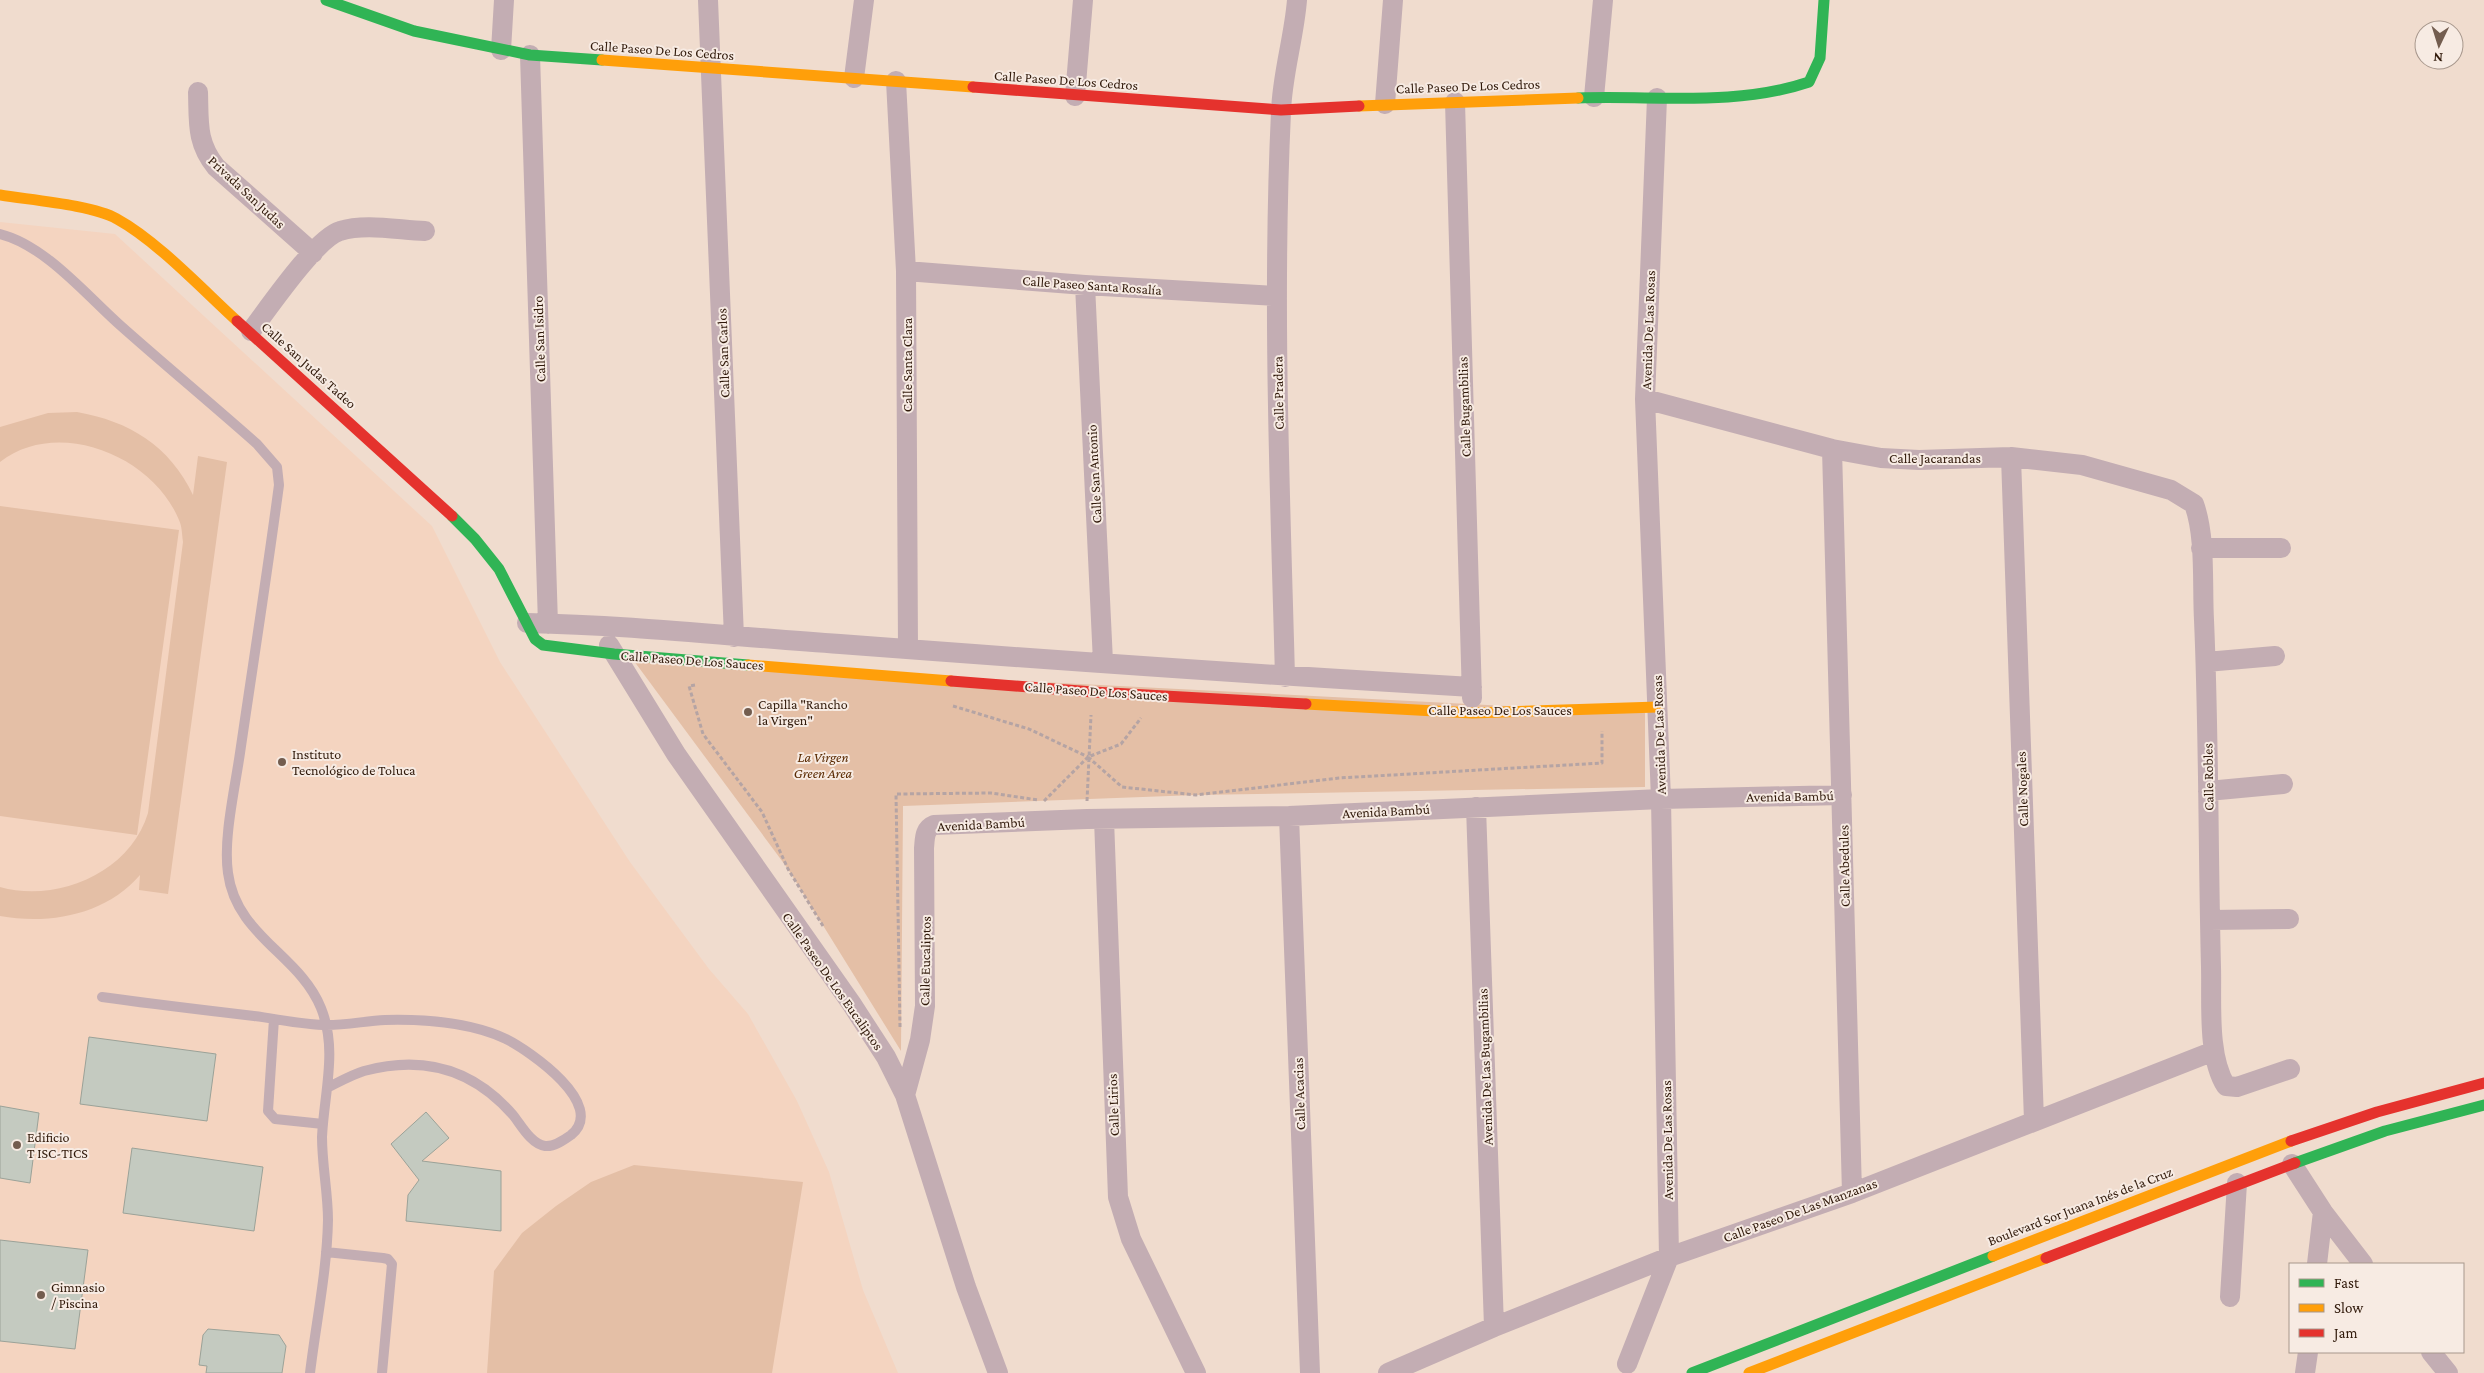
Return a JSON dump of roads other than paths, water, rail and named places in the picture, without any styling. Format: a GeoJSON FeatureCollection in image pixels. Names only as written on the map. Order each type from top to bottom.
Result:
{"type":"FeatureCollection","features":[{"type":"Feature","properties":{"kind":"street","name":"Calle Paseo De Los Cedros"},"geometry":{"type":"LineString","coordinates":[[326,0],[414,31],[530,55],[1281,110],[1385,104],[1707,97],[1782,91],[1809,82],[1815,73],[1820,58],[1824,0]]}},
{"type":"Feature","properties":{"kind":"street"},"geometry":{"type":"LineString","coordinates":[[501,50],[504,0]]}},
{"type":"Feature","properties":{"kind":"street","name":"Calle San Carlos"},"geometry":{"type":"LineString","coordinates":[[708,0],[734,637]]}},
{"type":"Feature","properties":{"kind":"street"},"geometry":{"type":"LineString","coordinates":[[854,78],[864,0]]}},
{"type":"Feature","properties":{"kind":"street"},"geometry":{"type":"LineString","coordinates":[[1076,96],[1083,0]]}},
{"type":"Feature","properties":{"kind":"street","name":"Calle Pradera"},"geometry":{"type":"LineString","coordinates":[[1285,677],[1277,296],[1281,110],[1296,0]]}},
{"type":"Feature","properties":{"kind":"street"},"geometry":{"type":"LineString","coordinates":[[1385,104],[1392,0]]}},
{"type":"Feature","properties":{"kind":"street"},"geometry":{"type":"LineString","coordinates":[[1594,98],[1603,0]]}},
{"type":"Feature","properties":{"kind":"street","name":"Calle San Isidro"},"geometry":{"type":"LineString","coordinates":[[530,55],[548,624]]}},
{"type":"Feature","properties":{"kind":"street","name":"Calle Santa Clara"},"geometry":{"type":"LineString","coordinates":[[896,81],[906,271],[908,649]]}},
{"type":"Feature","properties":{"kind":"street","name":"Privada San Judas"},"geometry":{"type":"LineString","coordinates":[[198,92],[199,131],[206,154],[216,167],[313,253]]}},
{"type":"Feature","properties":{"kind":"street","name":"Avenida De Las Rosas"},"geometry":{"type":"LineString","coordinates":[[1627,1364],[1669,1257],[1662,799],[1645,399],[1656,98]]}},
{"type":"Feature","properties":{"kind":"street","name":"Calle Bugambilias"},"geometry":{"type":"LineString","coordinates":[[1455,102],[1472,713]]}},
{"type":"Feature","properties":{"kind":"street","name":"Calle San Judas Tadeo"},"geometry":{"type":"LineString","coordinates":[[0,195],[87,209],[116,218],[147,240],[251,331],[431,495],[475,539],[499,569],[536,642]]}},
{"type":"Feature","properties":{"kind":"street"},"geometry":{"type":"LineString","coordinates":[[251,331],[327,237],[342,230],[367,228],[425,231]]}},
{"type":"Feature","properties":{"kind":"street","name":"Calle Paseo Santa Rosalía"},"geometry":{"type":"LineString","coordinates":[[906,271],[1085,285],[1277,296]]}},
{"type":"Feature","properties":{"kind":"street","name":"Calle San Antonio"},"geometry":{"type":"LineString","coordinates":[[1085,285],[1103,662]]}},
{"type":"Feature","properties":{"kind":"street","name":"Calle Jacarandas"},"geometry":{"type":"LineString","coordinates":[[1645,399],[1832,449],[1881,458],[1919,460],[2011,458],[2091,467],[2172,490],[2194,504]]}},
{"type":"Feature","properties":{"kind":"street","name":"Calle Abedules"},"geometry":{"type":"LineString","coordinates":[[1832,449],[1852,1193]]}},
{"type":"Feature","properties":{"kind":"street","name":"Calle Nogales"},"geometry":{"type":"LineString","coordinates":[[2011,458],[2034,1121]]}},
{"type":"Feature","properties":{"kind":"street","name":"Calle Robles"},"geometry":{"type":"LineString","coordinates":[[2194,504],[2200,529],[2206,662],[2214,1050],[2226,1086],[2237,1087],[2290,1069]]}},
{"type":"Feature","properties":{"kind":"street"},"geometry":{"type":"LineString","coordinates":[[2201,548],[2281,548]]}},
{"type":"Feature","properties":{"kind":"street","name":"Calle Paseo De Los Sauces"},"geometry":{"type":"LineString","coordinates":[[527,623],[597,624],[734,637],[1103,662],[1285,677],[1472,687]]}},
{"type":"Feature","properties":{"kind":"street","name":"Calle Paseo De Los Eucaliptos"},"geometry":{"type":"LineString","coordinates":[[597,624],[676,754],[851,1003],[886,1057],[905,1095],[957,1260],[998,1373]]}},
{"type":"Feature","properties":{"kind":"street","name":"Calle Paseo De Los Sauces"},"geometry":{"type":"LineString","coordinates":[[536,642],[559,648],[614,654],[1093,692],[1472,713],[1658,707]]}},
{"type":"Feature","properties":{"kind":"street"},"geometry":{"type":"LineString","coordinates":[[2206,662],[2275,656]]}},
{"type":"Feature","properties":{"kind":"street"},"geometry":{"type":"LineString","coordinates":[[2208,791],[2283,784]]}},
{"type":"Feature","properties":{"kind":"street","name":"Avenida Bambú"},"geometry":{"type":"LineString","coordinates":[[930,827],[946,824],[1096,819],[1289,816],[1662,799],[1842,795]]}},
{"type":"Feature","properties":{"kind":"street","name":"Avenida De Las Bugambilias"},"geometry":{"type":"LineString","coordinates":[[1476,807],[1494,1327]]}},
{"type":"Feature","properties":{"kind":"street","name":"Calle Acacias"},"geometry":{"type":"LineString","coordinates":[[1289,816],[1310,1373]]}},
{"type":"Feature","properties":{"kind":"street","name":"Calle Lirios"},"geometry":{"type":"LineString","coordinates":[[1096,819],[1118,1198],[1125,1224],[1196,1373]]}},
{"type":"Feature","properties":{"kind":"street","name":"Calle Eucaliptos"},"geometry":{"type":"LineString","coordinates":[[905,1095],[920,1040],[925,1006],[924,848],[925,834],[930,827]]}},
{"type":"Feature","properties":{"kind":"street"},"geometry":{"type":"LineString","coordinates":[[2210,920],[2289,918]]}},
{"type":"Feature","properties":{"kind":"street","name":"Calle Paseo De Las Manzanas"},"geometry":{"type":"LineString","coordinates":[[1388,1373],[1494,1327],[1669,1257],[1852,1193],[2214,1050]]}},
{"type":"Feature","properties":{"kind":"street","name":"Boulevard Sor Juana Inés de la Cruz"},"geometry":{"type":"LineString","coordinates":[[1692,1373],[2283,1144],[2377,1112],[2484,1083]]}},
{"type":"Feature","properties":{"kind":"street"},"geometry":{"type":"LineString","coordinates":[[1749,1373],[2237,1183],[2386,1132],[2484,1106]]}},
{"type":"Feature","properties":{"kind":"street"},"geometry":{"type":"LineString","coordinates":[[2292,1164],[2323,1212],[2362,1263]]}},
{"type":"Feature","properties":{"kind":"street"},"geometry":{"type":"LineString","coordinates":[[2230,1298],[2237,1183]]}},
{"type":"Feature","properties":{"kind":"street"},"geometry":{"type":"LineString","coordinates":[[2317,1263],[2323,1212]]}},
{"type":"Feature","properties":{"kind":"street"},"geometry":{"type":"LineString","coordinates":[[2305,1373],[2308,1353]]}},
{"type":"Feature","properties":{"kind":"street"},"geometry":{"type":"LineString","coordinates":[[2432,1353],[2448,1373]]}},
{"type":"Feature","properties":{"kind":"lane"},"geometry":{"type":"LineString","coordinates":[[0,234],[30,247],[65,275],[257,444],[277,467],[279,485],[232,814],[227,869],[232,891],[244,916],[258,934],[307,983],[315,994],[328,1025],[330,1047],[323,1124],[328,1218],[326,1252],[310,1373]]}},
{"type":"Feature","properties":{"kind":"lane"},"geometry":{"type":"LineString","coordinates":[[102,997],[328,1025],[386,1020],[447,1022],[475,1028],[506,1039],[556,1074],[566,1084],[577,1102],[581,1116],[577,1130],[558,1143],[547,1146],[536,1141],[498,1099],[480,1084],[452,1071],[414,1065],[391,1066],[365,1071],[326,1088]]}},
{"type":"Feature","properties":{"kind":"lane"},"geometry":{"type":"LineString","coordinates":[[274,1019],[268,1111],[275,1119],[323,1124]]}},
{"type":"Feature","properties":{"kind":"lane"},"geometry":{"type":"LineString","coordinates":[[326,1252],[383,1258],[388,1259],[392,1264],[382,1373]]}},
{"type":"Feature","properties":{"kind":"place","name":"Capilla \"Rancho la Virgen\""},"geometry":{"type":"Point","coordinates":[748,712]}},
{"type":"Feature","properties":{"kind":"place","name":"Instituto Tecnológico de Toluca"},"geometry":{"type":"Point","coordinates":[282,762]}},
{"type":"Feature","properties":{"kind":"place","name":"Edificio T ISC-TICS"},"geometry":{"type":"Point","coordinates":[17,1145]}},
{"type":"Feature","properties":{"kind":"place","name":"Gimnasio / Piscina"},"geometry":{"type":"Point","coordinates":[41,1295]}},
{"type":"Feature","properties":{"kind":"park label","name":"La Virgen Green Area"},"geometry":{"type":"Point","coordinates":[823,766]}}]}
